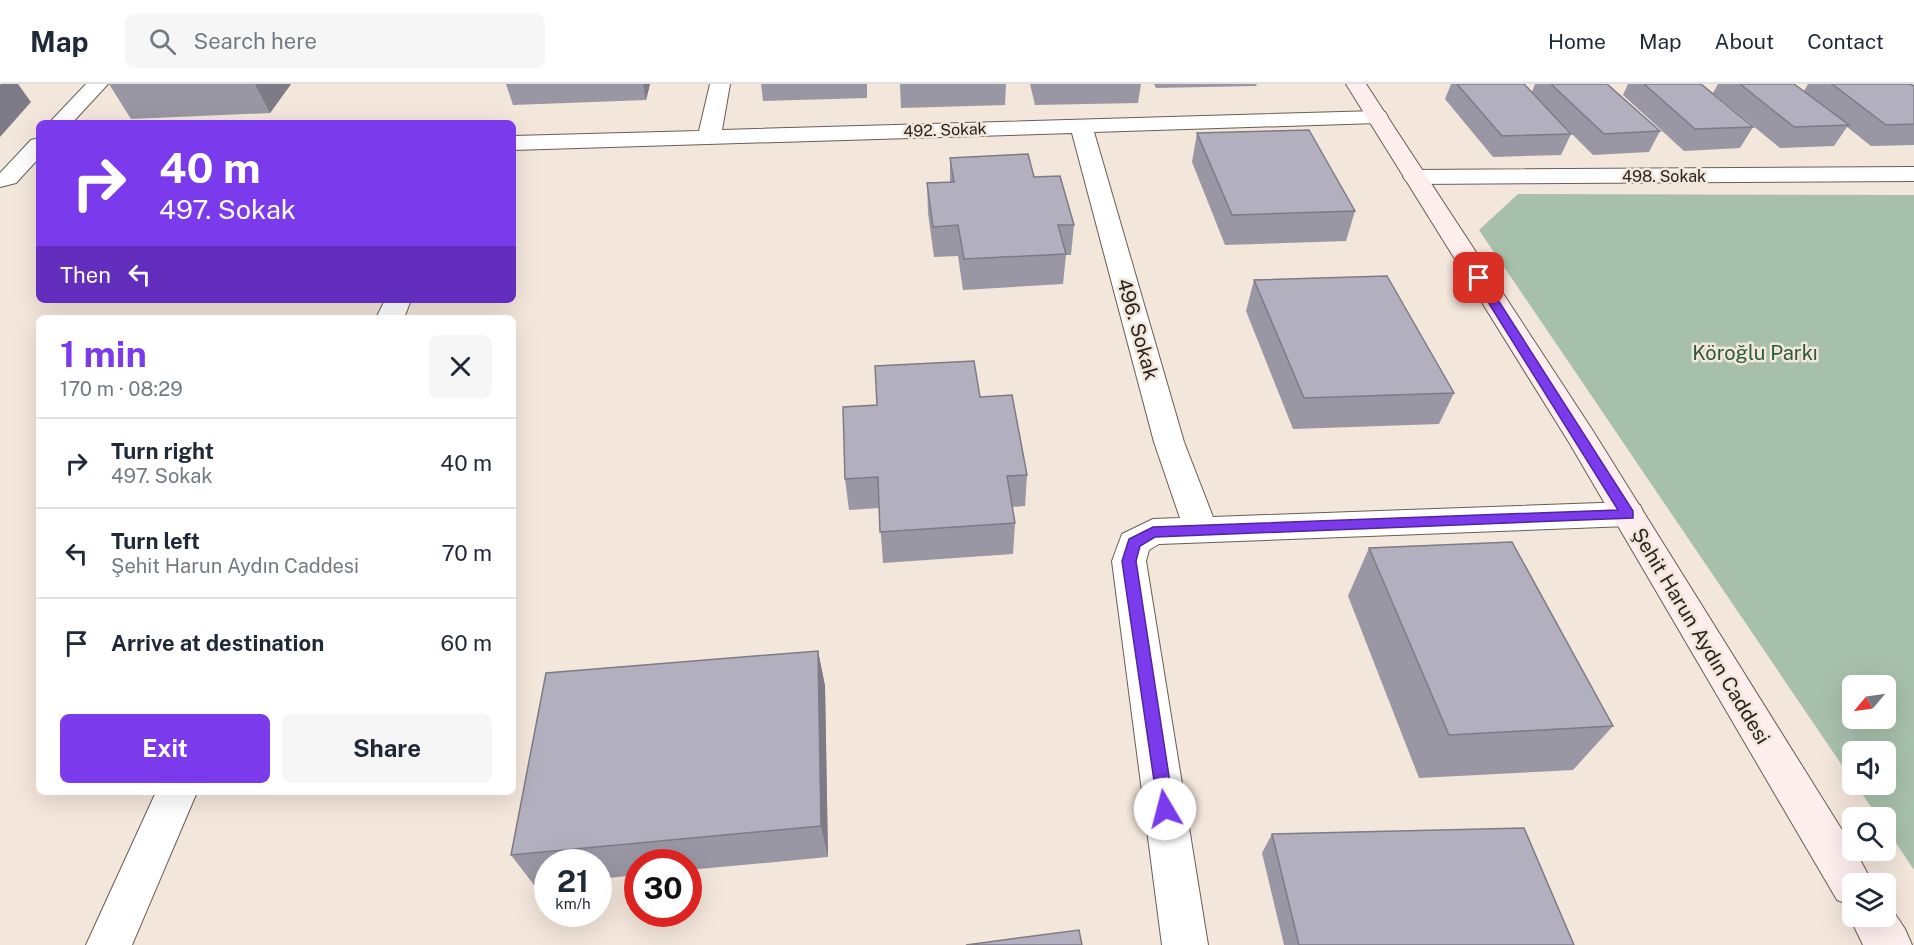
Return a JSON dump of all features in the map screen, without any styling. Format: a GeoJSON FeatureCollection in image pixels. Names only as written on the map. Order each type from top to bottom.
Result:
{"type":"FeatureCollection","features":[{"type":"Feature","properties":{"kind":"main road","name":"Şehit Harun Aydın Caddesi"},"geometry":{"type":"LineString","coordinates":[[1356,84],[1628,514],[1845,873]]}},
{"type":"Feature","properties":{"kind":"main road"},"geometry":{"type":"LineString","coordinates":[[1877,927],[1888,945]]}},
{"type":"Feature","properties":{"kind":"street"},"geometry":{"type":"LineString","coordinates":[[63,120],[98,84]]}},
{"type":"Feature","properties":{"kind":"street"},"geometry":{"type":"LineString","coordinates":[[709,138],[720,84]]}},
{"type":"Feature","properties":{"kind":"street","name":"492. Sokak"},"geometry":{"type":"LineString","coordinates":[[516,143],[1377,117]]}},
{"type":"Feature","properties":{"kind":"street","name":"496. Sokak"},"geometry":{"type":"LineString","coordinates":[[1081,126],[1169,442],[1201,530]]}},
{"type":"Feature","properties":{"kind":"street"},"geometry":{"type":"LineString","coordinates":[[4,179],[36,148]]}},
{"type":"Feature","properties":{"kind":"street","name":"498. Sokak"},"geometry":{"type":"LineString","coordinates":[[1414,177],[1914,174]]}},
{"type":"Feature","properties":{"kind":"street"},"geometry":{"type":"LineString","coordinates":[[4,179],[36,176]]}},
{"type":"Feature","properties":{"kind":"street"},"geometry":{"type":"LineString","coordinates":[[1185,945],[1129,561],[1134,543],[1153,532],[1628,514]]}},
{"type":"Feature","properties":{"kind":"street"},"geometry":{"type":"LineString","coordinates":[[109,945],[176,795]]}},
{"type":"Feature","properties":{"kind":"green space","name":"Köroğlu Parkı"},"geometry":{"type":"Polygon","coordinates":[[[1518,194],[1914,195],[1914,870],[1896,843],[1896,807],[1871,807],[1863,795],[1896,795],[1896,741],[1842,741],[1842,765],[1479,230],[1518,194]]]}},
{"type":"Feature","properties":{"kind":"building"},"geometry":{"type":"Polygon","coordinates":[[[1457,84],[1524,84],[1571,134],[1502,136],[1457,84]]]}},
{"type":"Feature","properties":{"kind":"building"},"geometry":{"type":"Polygon","coordinates":[[[1551,84],[1607,84],[1660,131],[1604,134],[1551,84]]]}},
{"type":"Feature","properties":{"kind":"building"},"geometry":{"type":"Polygon","coordinates":[[[1644,84],[1701,84],[1753,127],[1695,129],[1644,84]]]}},
{"type":"Feature","properties":{"kind":"building"},"geometry":{"type":"Polygon","coordinates":[[[1740,84],[1794,84],[1849,125],[1794,127],[1740,84]]]}},
{"type":"Feature","properties":{"kind":"building"},"geometry":{"type":"Polygon","coordinates":[[[1832,84],[1910,84],[1914,86],[1914,124],[1886,125],[1832,84]]]}},
{"type":"Feature","properties":{"kind":"building"},"geometry":{"type":"Polygon","coordinates":[[[1309,130],[1355,211],[1232,215],[1197,133],[1309,130]]]}},
{"type":"Feature","properties":{"kind":"building"},"geometry":{"type":"Polygon","coordinates":[[[1028,154],[1034,177],[1060,176],[1074,225],[1058,225],[1066,254],[964,259],[958,225],[933,227],[927,183],[954,182],[950,158],[1028,154]]]}},
{"type":"Feature","properties":{"kind":"building"},"geometry":{"type":"Polygon","coordinates":[[[1387,276],[1454,393],[1304,398],[1254,280],[1387,276]]]}},
{"type":"Feature","properties":{"kind":"building"},"geometry":{"type":"Polygon","coordinates":[[[974,361],[980,397],[1012,395],[1027,475],[1007,476],[1015,523],[880,532],[878,477],[845,479],[843,407],[877,405],[875,366],[974,361]]]}},
{"type":"Feature","properties":{"kind":"building"},"geometry":{"type":"Polygon","coordinates":[[[1512,542],[1613,726],[1449,735],[1369,548],[1512,542]]]}},
{"type":"Feature","properties":{"kind":"building"},"geometry":{"type":"Polygon","coordinates":[[[818,651],[821,826],[575,849],[534,849],[534,853],[511,855],[546,673],[818,651]]]}},
{"type":"Feature","properties":{"kind":"building"},"geometry":{"type":"Polygon","coordinates":[[[1524,828],[1574,945],[1299,945],[1272,834],[1524,828]]]}},
{"type":"Feature","properties":{"kind":"building"},"geometry":{"type":"Polygon","coordinates":[[[1079,930],[1082,945],[966,945],[1079,930]]]}},
{"type":"Feature","properties":{"kind":"route"},"geometry":{"type":"LineString","coordinates":[[1165,809],[1129,561],[1134,543],[1153,532],[1628,514],[1479,278]]}}]}
